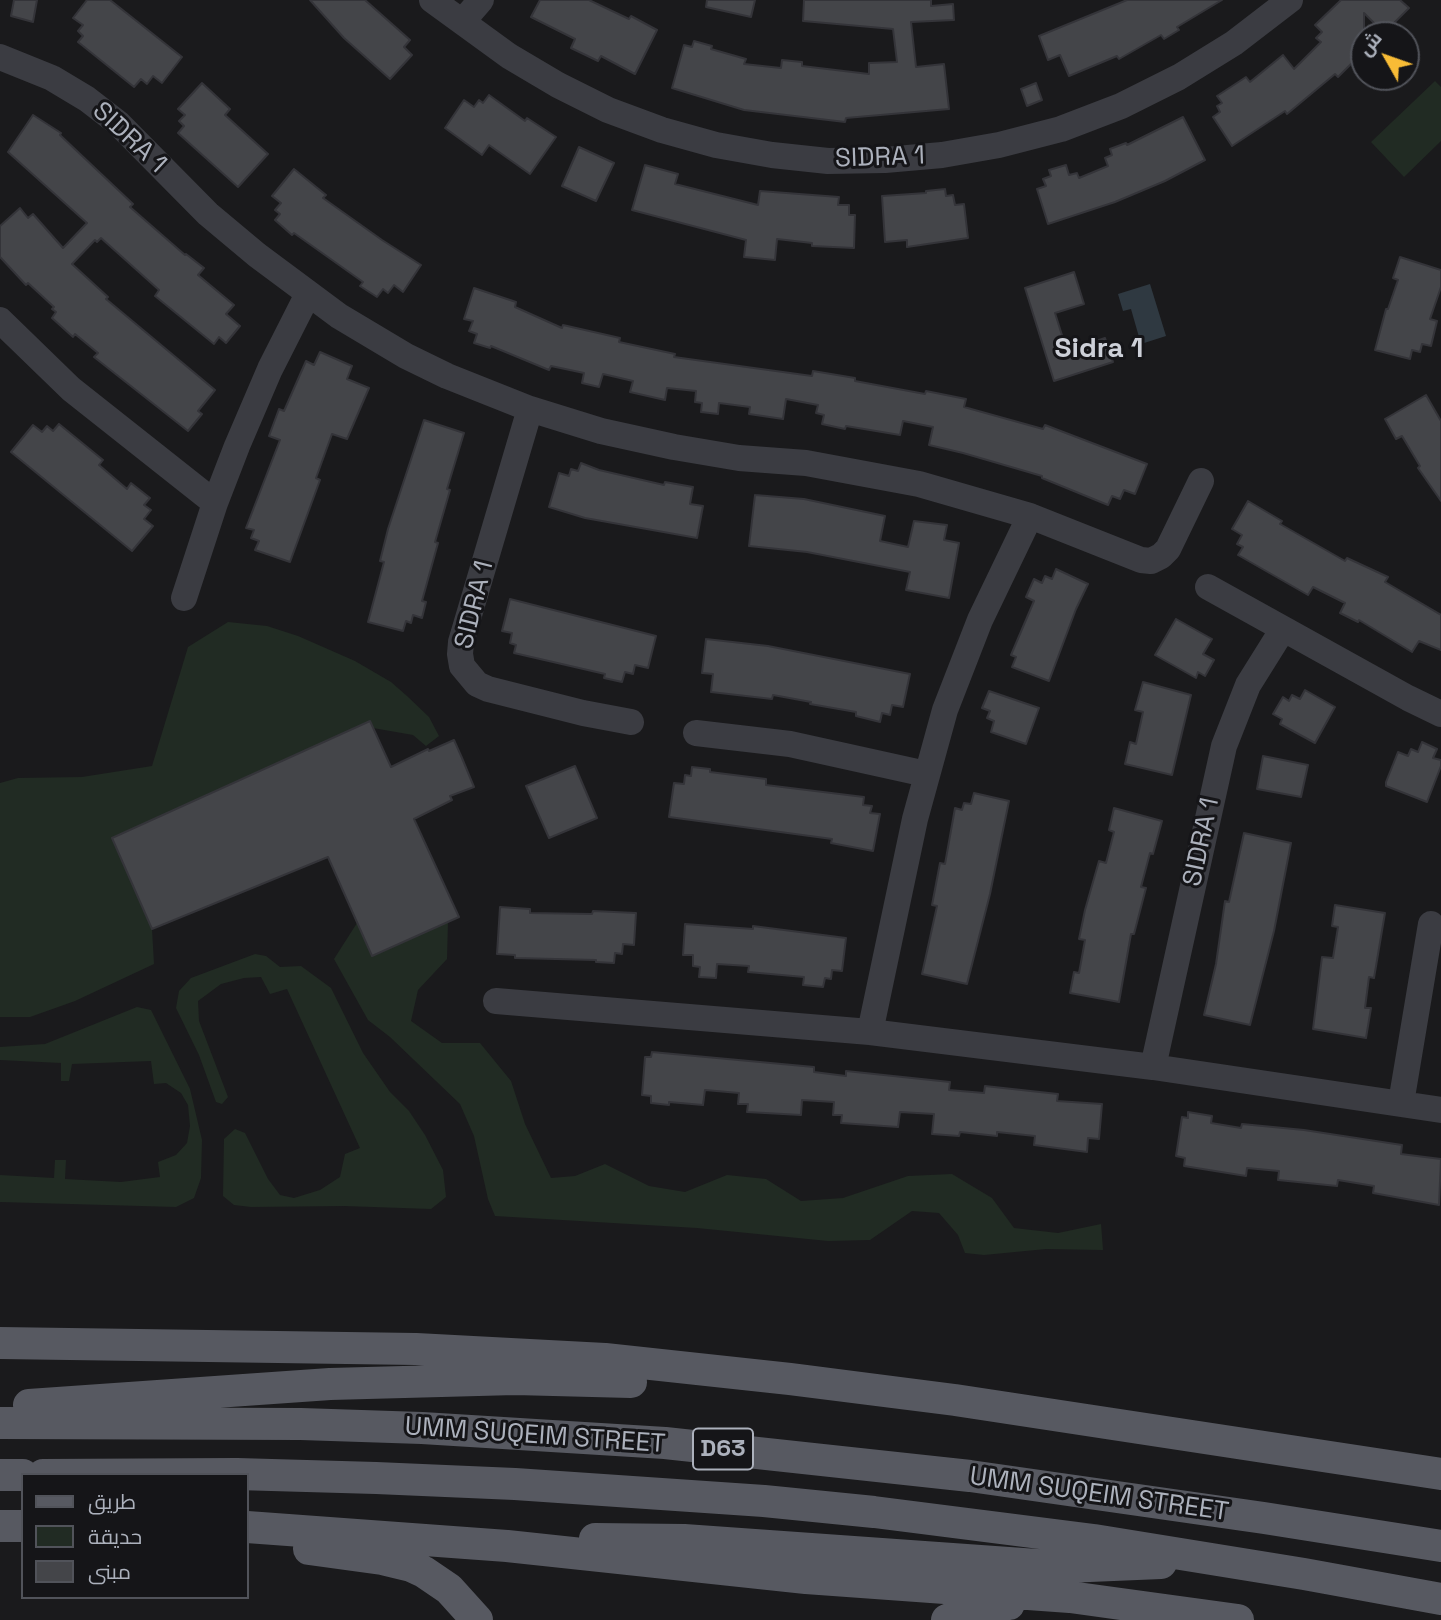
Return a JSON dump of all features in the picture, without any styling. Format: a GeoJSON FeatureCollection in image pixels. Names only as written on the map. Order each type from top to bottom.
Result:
{"type":"FeatureCollection","features":[{"type":"Feature","properties":{"kind":"main road"},"geometry":{"type":"LineString","coordinates":[[0,1343],[320,1346],[498,1352],[605,1359],[790,1379],[1106,1422],[1441,1474]]}},
{"type":"Feature","properties":{"kind":"main road"},"geometry":{"type":"LineString","coordinates":[[0,1408],[140,1396],[355,1383],[515,1379],[675,1384],[790,1379]]}},
{"type":"Feature","properties":{"kind":"main road","name":"UMM SUQEIM STREET"},"geometry":{"type":"LineString","coordinates":[[0,1423],[287,1424],[422,1428],[678,1444],[1023,1483],[1441,1546]]}},
{"type":"Feature","properties":{"kind":"main road"},"geometry":{"type":"LineString","coordinates":[[1368,1462],[1441,1489]]}},
{"type":"Feature","properties":{"kind":"main road","name":"UMM SUQEIM STREET"},"geometry":{"type":"LineString","coordinates":[[248,1474],[654,1492],[888,1514],[1199,1556],[1441,1598]]}},
{"type":"Feature","properties":{"kind":"main road"},"geometry":{"type":"LineString","coordinates":[[0,1475],[21,1475]]}},
{"type":"Feature","properties":{"kind":"main road"},"geometry":{"type":"LineString","coordinates":[[0,1526],[21,1526]]}},
{"type":"Feature","properties":{"kind":"main road"},"geometry":{"type":"LineString","coordinates":[[248,1527],[506,1546],[793,1577],[1070,1597],[1238,1620]]}},
{"type":"Feature","properties":{"kind":"main road"},"geometry":{"type":"LineString","coordinates":[[248,1533],[310,1549],[411,1566],[437,1580],[472,1616]]}},
{"type":"Feature","properties":{"kind":"main road"},"geometry":{"type":"LineString","coordinates":[[506,1546],[595,1539],[684,1540],[1065,1567],[1133,1566],[1199,1556]]}},
{"type":"Feature","properties":{"kind":"main road"},"geometry":{"type":"LineString","coordinates":[[947,1620],[987,1606],[1070,1597]]}},
{"type":"Feature","properties":{"kind":"street","name":"SIDRA 1"},"geometry":{"type":"LineString","coordinates":[[432,0],[509,56],[608,110],[662,130],[716,145],[772,155],[828,160],[885,160],[942,155],[999,145],[1061,129],[1121,106],[1179,77],[1234,43],[1290,0]]}},
{"type":"Feature","properties":{"kind":"street"},"geometry":{"type":"LineString","coordinates":[[462,22],[481,0]]}},
{"type":"Feature","properties":{"kind":"street","name":"SIDRA 1"},"geometry":{"type":"LineString","coordinates":[[0,57],[52,78],[97,107],[118,123],[208,214],[257,255],[308,294],[372,337],[447,376],[530,409],[601,431],[674,447],[739,458],[806,463],[919,484],[1030,516],[1141,561],[1151,561],[1168,549],[1201,481]]}},
{"type":"Feature","properties":{"kind":"street"},"geometry":{"type":"LineString","coordinates":[[184,598],[215,503],[270,369],[308,294]]}},
{"type":"Feature","properties":{"kind":"street"},"geometry":{"type":"LineString","coordinates":[[0,320],[71,389],[215,503]]}},
{"type":"Feature","properties":{"kind":"street","name":"SIDRA 1"},"geometry":{"type":"LineString","coordinates":[[530,409],[461,642],[462,666],[477,684],[488,689],[631,722]]}},
{"type":"Feature","properties":{"kind":"street"},"geometry":{"type":"LineString","coordinates":[[870,1032],[926,774],[945,710],[967,652],[1030,516]]}},
{"type":"Feature","properties":{"kind":"street"},"geometry":{"type":"LineString","coordinates":[[1208,587],[1441,714]]}},
{"type":"Feature","properties":{"kind":"street","name":"SIDRA 1"},"geometry":{"type":"LineString","coordinates":[[1153,1067],[1224,746],[1248,685],[1283,629]]}},
{"type":"Feature","properties":{"kind":"street"},"geometry":{"type":"LineString","coordinates":[[696,733],[790,744],[926,774]]}},
{"type":"Feature","properties":{"kind":"street"},"geometry":{"type":"LineString","coordinates":[[1401,1103],[1431,924]]}},
{"type":"Feature","properties":{"kind":"street"},"geometry":{"type":"LineString","coordinates":[[496,1001],[870,1032],[1153,1067],[1441,1110]]}},
{"type":"Feature","properties":{"kind":"green space"},"geometry":{"type":"Polygon","coordinates":[[[1435,81],[1441,87],[1441,141],[1404,177],[1371,142],[1435,81]]]}},
{"type":"Feature","properties":{"kind":"green space"},"geometry":{"type":"Polygon","coordinates":[[[228,622],[267,626],[298,636],[355,661],[391,682],[407,696],[429,717],[439,736],[426,746],[413,735],[373,728],[370,721],[112,838],[152,929],[154,964],[75,1001],[30,1017],[0,1017],[0,783],[18,778],[82,777],[152,766],[188,647],[228,622]]]}},
{"type":"Feature","properties":{"kind":"green space"},"geometry":{"type":"Polygon","coordinates":[[[448,922],[447,959],[418,990],[411,1021],[442,1043],[480,1043],[511,1081],[525,1124],[551,1178],[575,1176],[605,1164],[649,1186],[685,1192],[727,1175],[766,1179],[801,1201],[843,1198],[908,1176],[952,1174],[992,1198],[1014,1228],[1058,1233],[1101,1224],[1103,1250],[1046,1249],[984,1255],[965,1253],[958,1235],[939,1213],[912,1211],[870,1240],[828,1241],[697,1228],[495,1216],[488,1199],[474,1136],[460,1104],[390,1037],[368,1020],[334,959],[357,923],[373,956],[448,922]]]}},
{"type":"Feature","properties":{"kind":"green space"},"geometry":{"type":"Polygon","coordinates":[[[255,954],[266,956],[280,967],[301,966],[331,988],[363,1053],[390,1092],[409,1111],[443,1170],[446,1197],[431,1209],[251,1207],[234,1205],[223,1196],[224,1139],[235,1129],[245,1133],[268,1179],[280,1195],[294,1198],[320,1190],[340,1177],[345,1154],[360,1148],[287,989],[270,994],[261,977],[221,984],[198,1001],[199,1021],[228,1097],[222,1104],[216,1102],[199,1055],[176,1008],[179,991],[191,978],[255,954]]]}},
{"type":"Feature","properties":{"kind":"green space"},"geometry":{"type":"Polygon","coordinates":[[[137,1007],[151,1010],[190,1089],[202,1140],[201,1178],[194,1198],[176,1207],[0,1202],[0,1175],[54,1178],[55,1160],[66,1160],[65,1179],[121,1182],[160,1177],[158,1162],[176,1155],[187,1143],[190,1126],[188,1105],[181,1093],[166,1083],[154,1084],[151,1061],[72,1064],[69,1081],[61,1081],[61,1063],[0,1060],[0,1047],[45,1044],[137,1007]]]}},
{"type":"Feature","properties":{"kind":"shaded area"},"geometry":{"type":"Polygon","coordinates":[[[1150,284],[1166,336],[1141,344],[1131,309],[1123,311],[1118,294],[1150,284]]]}},
{"type":"Feature","properties":{"kind":"building"},"geometry":{"type":"Polygon","coordinates":[[[14,0],[37,0],[33,22],[11,16],[14,0]]]}},
{"type":"Feature","properties":{"kind":"building"},"geometry":{"type":"Polygon","coordinates":[[[87,0],[110,0],[182,57],[162,83],[153,76],[147,84],[141,79],[134,87],[78,42],[83,36],[78,31],[83,25],[73,18],[87,0]]]}},
{"type":"Feature","properties":{"kind":"building"},"geometry":{"type":"Polygon","coordinates":[[[310,0],[365,0],[410,40],[404,47],[412,55],[390,79],[344,38],[310,0]]]}},
{"type":"Feature","properties":{"kind":"building"},"geometry":{"type":"Polygon","coordinates":[[[540,0],[589,0],[629,19],[631,16],[657,30],[635,74],[601,56],[598,61],[571,48],[575,39],[531,17],[540,0]]]}},
{"type":"Feature","properties":{"kind":"building"},"geometry":{"type":"Polygon","coordinates":[[[707,0],[755,0],[751,17],[706,7],[707,0]]]}},
{"type":"Feature","properties":{"kind":"building"},"geometry":{"type":"Polygon","coordinates":[[[804,0],[931,0],[931,6],[953,4],[954,20],[911,22],[916,67],[944,64],[949,109],[846,118],[845,122],[744,110],[672,88],[684,45],[692,47],[694,41],[746,59],[744,64],[781,68],[782,60],[802,62],[802,66],[869,74],[869,63],[897,62],[893,29],[803,21],[804,0]]]}},
{"type":"Feature","properties":{"kind":"building"},"geometry":{"type":"Polygon","coordinates":[[[1127,0],[1222,0],[1177,27],[1179,30],[1164,39],[1161,35],[1119,59],[1117,56],[1069,76],[1060,55],[1048,60],[1039,36],[1127,0]]]}},
{"type":"Feature","properties":{"kind":"building"},"geometry":{"type":"Polygon","coordinates":[[[1341,0],[1400,0],[1409,8],[1396,21],[1372,21],[1364,13],[1364,21],[1350,21],[1350,65],[1338,77],[1335,74],[1287,114],[1285,111],[1232,146],[1213,117],[1220,112],[1217,106],[1222,103],[1217,96],[1246,77],[1250,82],[1283,55],[1294,69],[1321,42],[1316,38],[1322,32],[1315,25],[1341,0]]]}},
{"type":"Feature","properties":{"kind":"building"},"geometry":{"type":"Polygon","coordinates":[[[202,83],[230,109],[225,115],[268,154],[238,187],[178,133],[184,126],[179,121],[185,115],[178,109],[202,83]]]}},
{"type":"Feature","properties":{"kind":"building"},"geometry":{"type":"Polygon","coordinates":[[[1036,83],[1042,100],[1027,106],[1021,89],[1036,83]]]}},
{"type":"Feature","properties":{"kind":"building"},"geometry":{"type":"Polygon","coordinates":[[[489,95],[525,121],[527,118],[556,137],[530,174],[489,145],[482,155],[445,128],[464,100],[474,107],[479,100],[483,103],[489,95]]]}},
{"type":"Feature","properties":{"kind":"building"},"geometry":{"type":"Polygon","coordinates":[[[33,115],[61,133],[60,135],[133,204],[130,207],[204,268],[198,275],[234,305],[226,314],[240,326],[226,343],[219,337],[214,344],[155,296],[159,290],[101,238],[97,242],[95,240],[72,264],[108,297],[106,299],[215,390],[198,411],[202,414],[188,431],[94,357],[98,353],[75,334],[73,337],[52,318],[56,312],[52,309],[54,307],[28,283],[26,285],[0,257],[0,226],[20,208],[28,218],[33,214],[63,248],[87,223],[8,152],[33,115]]]}},
{"type":"Feature","properties":{"kind":"building"},"geometry":{"type":"Polygon","coordinates":[[[1183,117],[1205,160],[1165,181],[1115,202],[1048,224],[1037,189],[1046,186],[1043,179],[1051,176],[1049,170],[1066,165],[1069,175],[1077,173],[1079,178],[1108,166],[1105,158],[1112,155],[1110,149],[1126,143],[1127,145],[1183,117]]]}},
{"type":"Feature","properties":{"kind":"building"},"geometry":{"type":"Polygon","coordinates":[[[579,147],[614,163],[596,201],[562,186],[579,147]]]}},
{"type":"Feature","properties":{"kind":"building"},"geometry":{"type":"Polygon","coordinates":[[[645,165],[678,174],[675,184],[758,205],[760,191],[839,197],[838,205],[849,205],[849,215],[855,215],[854,248],[812,246],[812,243],[777,239],[775,260],[744,257],[746,240],[632,210],[645,165]]]}},
{"type":"Feature","properties":{"kind":"building"},"geometry":{"type":"Polygon","coordinates":[[[294,169],[326,195],[323,198],[421,265],[403,292],[394,285],[388,293],[383,289],[377,297],[360,286],[363,282],[294,233],[292,235],[275,220],[280,214],[275,210],[281,203],[272,196],[294,169]]]}},
{"type":"Feature","properties":{"kind":"building"},"geometry":{"type":"Polygon","coordinates":[[[945,189],[946,196],[953,195],[955,205],[964,204],[968,238],[907,247],[907,240],[885,242],[882,196],[945,189]]]}},
{"type":"Feature","properties":{"kind":"building"},"geometry":{"type":"Polygon","coordinates":[[[1400,257],[1441,270],[1441,287],[1430,319],[1437,321],[1431,346],[1422,344],[1420,352],[1412,350],[1410,359],[1375,350],[1386,309],[1398,280],[1393,278],[1400,257]]]}},
{"type":"Feature","properties":{"kind":"building"},"geometry":{"type":"Polygon","coordinates":[[[1074,272],[1084,304],[1055,313],[1067,351],[1105,338],[1113,362],[1054,381],[1025,288],[1074,272]]]}},
{"type":"Feature","properties":{"kind":"building"},"geometry":{"type":"Polygon","coordinates":[[[474,288],[516,302],[515,307],[562,328],[563,325],[620,338],[619,342],[675,354],[674,357],[812,376],[813,371],[925,394],[926,391],[966,399],[964,407],[1043,429],[1045,425],[1147,464],[1135,494],[1124,490],[1120,499],[1112,496],[1108,505],[1042,476],[929,445],[933,427],[903,421],[900,435],[846,426],[845,429],[822,424],[824,415],[816,413],[818,405],[786,399],[783,419],[749,414],[750,407],[719,403],[718,414],[701,412],[702,403],[695,402],[696,391],[667,388],[665,400],[630,392],[633,381],[603,374],[599,387],[582,383],[584,373],[551,366],[549,370],[491,346],[490,348],[474,343],[477,334],[469,331],[473,321],[464,319],[474,288]]]}},
{"type":"Feature","properties":{"kind":"building"},"geometry":{"type":"Polygon","coordinates":[[[320,352],[352,366],[347,379],[369,388],[347,439],[332,434],[316,478],[320,480],[290,562],[255,550],[259,541],[251,538],[254,530],[246,528],[280,440],[269,436],[279,409],[284,411],[306,361],[314,365],[320,352]]]}},
{"type":"Feature","properties":{"kind":"building"},"geometry":{"type":"Polygon","coordinates":[[[1426,395],[1441,421],[1441,501],[1418,468],[1420,466],[1402,436],[1396,439],[1385,419],[1426,395]]]}},
{"type":"Feature","properties":{"kind":"building"},"geometry":{"type":"Polygon","coordinates":[[[424,420],[464,433],[447,489],[450,490],[422,601],[426,602],[422,618],[413,615],[411,623],[406,621],[403,631],[368,622],[384,562],[380,561],[388,529],[424,420]]]}},
{"type":"Feature","properties":{"kind":"building"},"geometry":{"type":"Polygon","coordinates":[[[59,424],[103,460],[99,465],[127,489],[131,483],[150,498],[144,505],[151,510],[144,519],[153,526],[132,551],[11,452],[33,425],[42,432],[47,426],[53,431],[59,424]]]}},
{"type":"Feature","properties":{"kind":"building"},"geometry":{"type":"Polygon","coordinates":[[[581,463],[599,470],[664,485],[665,482],[693,487],[690,504],[703,506],[697,538],[585,518],[549,507],[559,473],[569,476],[571,469],[578,471],[581,463]]]}},
{"type":"Feature","properties":{"kind":"building"},"geometry":{"type":"Polygon","coordinates":[[[755,495],[804,499],[885,516],[880,541],[908,547],[914,521],[947,525],[944,540],[959,543],[949,598],[906,590],[910,572],[807,552],[749,546],[755,495]]]}},
{"type":"Feature","properties":{"kind":"building"},"geometry":{"type":"Polygon","coordinates":[[[1248,501],[1282,521],[1280,524],[1345,561],[1347,558],[1388,577],[1385,582],[1441,615],[1441,650],[1419,641],[1412,652],[1359,620],[1358,622],[1340,613],[1345,603],[1313,587],[1308,595],[1238,555],[1243,547],[1237,544],[1242,535],[1232,529],[1248,501]]]}},
{"type":"Feature","properties":{"kind":"building"},"geometry":{"type":"Polygon","coordinates":[[[1056,569],[1088,584],[1049,681],[1012,667],[1016,657],[1011,655],[1034,601],[1026,597],[1034,579],[1042,583],[1045,576],[1052,579],[1056,569]]]}},
{"type":"Feature","properties":{"kind":"building"},"geometry":{"type":"Polygon","coordinates":[[[510,599],[656,636],[648,668],[635,665],[633,674],[625,672],[622,682],[604,678],[605,674],[514,653],[516,645],[510,643],[512,633],[502,631],[510,599]]]}},
{"type":"Feature","properties":{"kind":"building"},"geometry":{"type":"Polygon","coordinates":[[[1176,619],[1212,639],[1203,654],[1214,660],[1205,676],[1198,672],[1196,678],[1155,655],[1176,619]]]}},
{"type":"Feature","properties":{"kind":"building"},"geometry":{"type":"Polygon","coordinates":[[[706,639],[768,646],[910,674],[903,707],[892,705],[890,715],[882,713],[880,722],[856,716],[856,712],[773,695],[772,699],[711,692],[713,674],[702,673],[706,639]]]}},
{"type":"Feature","properties":{"kind":"building"},"geometry":{"type":"Polygon","coordinates":[[[1143,682],[1191,695],[1172,775],[1125,764],[1130,742],[1136,744],[1143,712],[1135,710],[1143,682]]]}},
{"type":"Feature","properties":{"kind":"building"},"geometry":{"type":"Polygon","coordinates":[[[1305,690],[1335,707],[1315,743],[1280,724],[1282,719],[1273,714],[1283,697],[1289,701],[1292,695],[1300,699],[1305,690]]]}},
{"type":"Feature","properties":{"kind":"building"},"geometry":{"type":"Polygon","coordinates":[[[989,691],[1039,708],[1026,744],[991,732],[994,721],[987,718],[990,711],[982,708],[989,691]]]}},
{"type":"Feature","properties":{"kind":"building"},"geometry":{"type":"Polygon","coordinates":[[[370,721],[391,767],[454,740],[474,787],[450,796],[452,800],[414,819],[459,917],[372,956],[328,857],[152,929],[112,838],[370,721]]]}},
{"type":"Feature","properties":{"kind":"building"},"geometry":{"type":"Polygon","coordinates":[[[1422,742],[1437,749],[1433,758],[1441,760],[1427,802],[1386,786],[1398,752],[1408,756],[1411,749],[1418,752],[1422,742]]]}},
{"type":"Feature","properties":{"kind":"building"},"geometry":{"type":"Polygon","coordinates":[[[1263,756],[1308,765],[1301,797],[1257,789],[1263,756]]]}},
{"type":"Feature","properties":{"kind":"building"},"geometry":{"type":"Polygon","coordinates":[[[575,766],[597,818],[549,838],[526,786],[575,766]]]}},
{"type":"Feature","properties":{"kind":"building"},"geometry":{"type":"Polygon","coordinates":[[[692,767],[766,779],[766,785],[864,797],[863,805],[872,806],[870,813],[880,814],[873,851],[831,843],[832,839],[669,817],[674,783],[684,784],[685,775],[691,776],[692,767]]]}},
{"type":"Feature","properties":{"kind":"building"},"geometry":{"type":"Polygon","coordinates":[[[974,793],[1009,801],[990,894],[967,984],[922,974],[937,906],[932,905],[940,863],[945,864],[955,808],[962,810],[964,803],[971,804],[974,793]]]}},
{"type":"Feature","properties":{"kind":"building"},"geometry":{"type":"Polygon","coordinates":[[[1114,808],[1162,821],[1141,887],[1146,888],[1134,934],[1131,934],[1119,1002],[1070,993],[1074,972],[1079,973],[1085,940],[1079,939],[1085,910],[1099,861],[1106,863],[1114,832],[1109,830],[1114,808]]]}},
{"type":"Feature","properties":{"kind":"building"},"geometry":{"type":"Polygon","coordinates":[[[1244,833],[1291,843],[1274,931],[1250,1025],[1204,1015],[1216,964],[1225,901],[1229,902],[1244,833]]]}},
{"type":"Feature","properties":{"kind":"building"},"geometry":{"type":"Polygon","coordinates":[[[1335,905],[1385,913],[1374,978],[1369,977],[1365,1008],[1371,1008],[1366,1038],[1313,1029],[1322,957],[1333,958],[1338,927],[1332,926],[1335,905]]]}},
{"type":"Feature","properties":{"kind":"building"},"geometry":{"type":"Polygon","coordinates":[[[500,907],[530,909],[530,913],[636,913],[634,945],[623,944],[622,954],[615,953],[614,963],[515,958],[515,955],[497,954],[500,907]]]}},
{"type":"Feature","properties":{"kind":"building"},"geometry":{"type":"Polygon","coordinates":[[[685,924],[753,929],[753,926],[846,938],[842,971],[832,970],[831,979],[825,978],[823,987],[803,985],[804,977],[748,972],[749,966],[717,964],[716,978],[699,977],[700,967],[693,966],[693,955],[683,955],[685,924]]]}},
{"type":"Feature","properties":{"kind":"building"},"geometry":{"type":"Polygon","coordinates":[[[652,1052],[814,1067],[814,1072],[846,1076],[846,1071],[950,1082],[949,1090],[984,1093],[985,1086],[1058,1094],[1057,1101],[1102,1104],[1099,1139],[1088,1138],[1087,1152],[1034,1145],[1035,1136],[997,1132],[997,1136],[960,1132],[959,1136],[932,1134],[934,1114],[900,1112],[898,1127],[841,1123],[842,1115],[833,1115],[834,1102],[802,1100],[801,1115],[747,1112],[748,1104],[738,1104],[739,1093],[705,1090],[703,1105],[651,1103],[651,1096],[642,1095],[645,1057],[651,1057],[652,1052]]]}},
{"type":"Feature","properties":{"kind":"building"},"geometry":{"type":"Polygon","coordinates":[[[1188,1112],[1212,1116],[1211,1123],[1241,1128],[1242,1124],[1304,1130],[1402,1145],[1401,1154],[1441,1159],[1439,1205],[1373,1193],[1374,1186],[1338,1180],[1337,1186],[1278,1180],[1279,1171],[1247,1168],[1246,1176],[1184,1166],[1185,1158],[1176,1156],[1182,1117],[1188,1118],[1188,1112]]]}},
{"type":"Feature","properties":{"kind":"district","name":"Sidra 1"},"geometry":{"type":"Point","coordinates":[1099,349]}}]}
